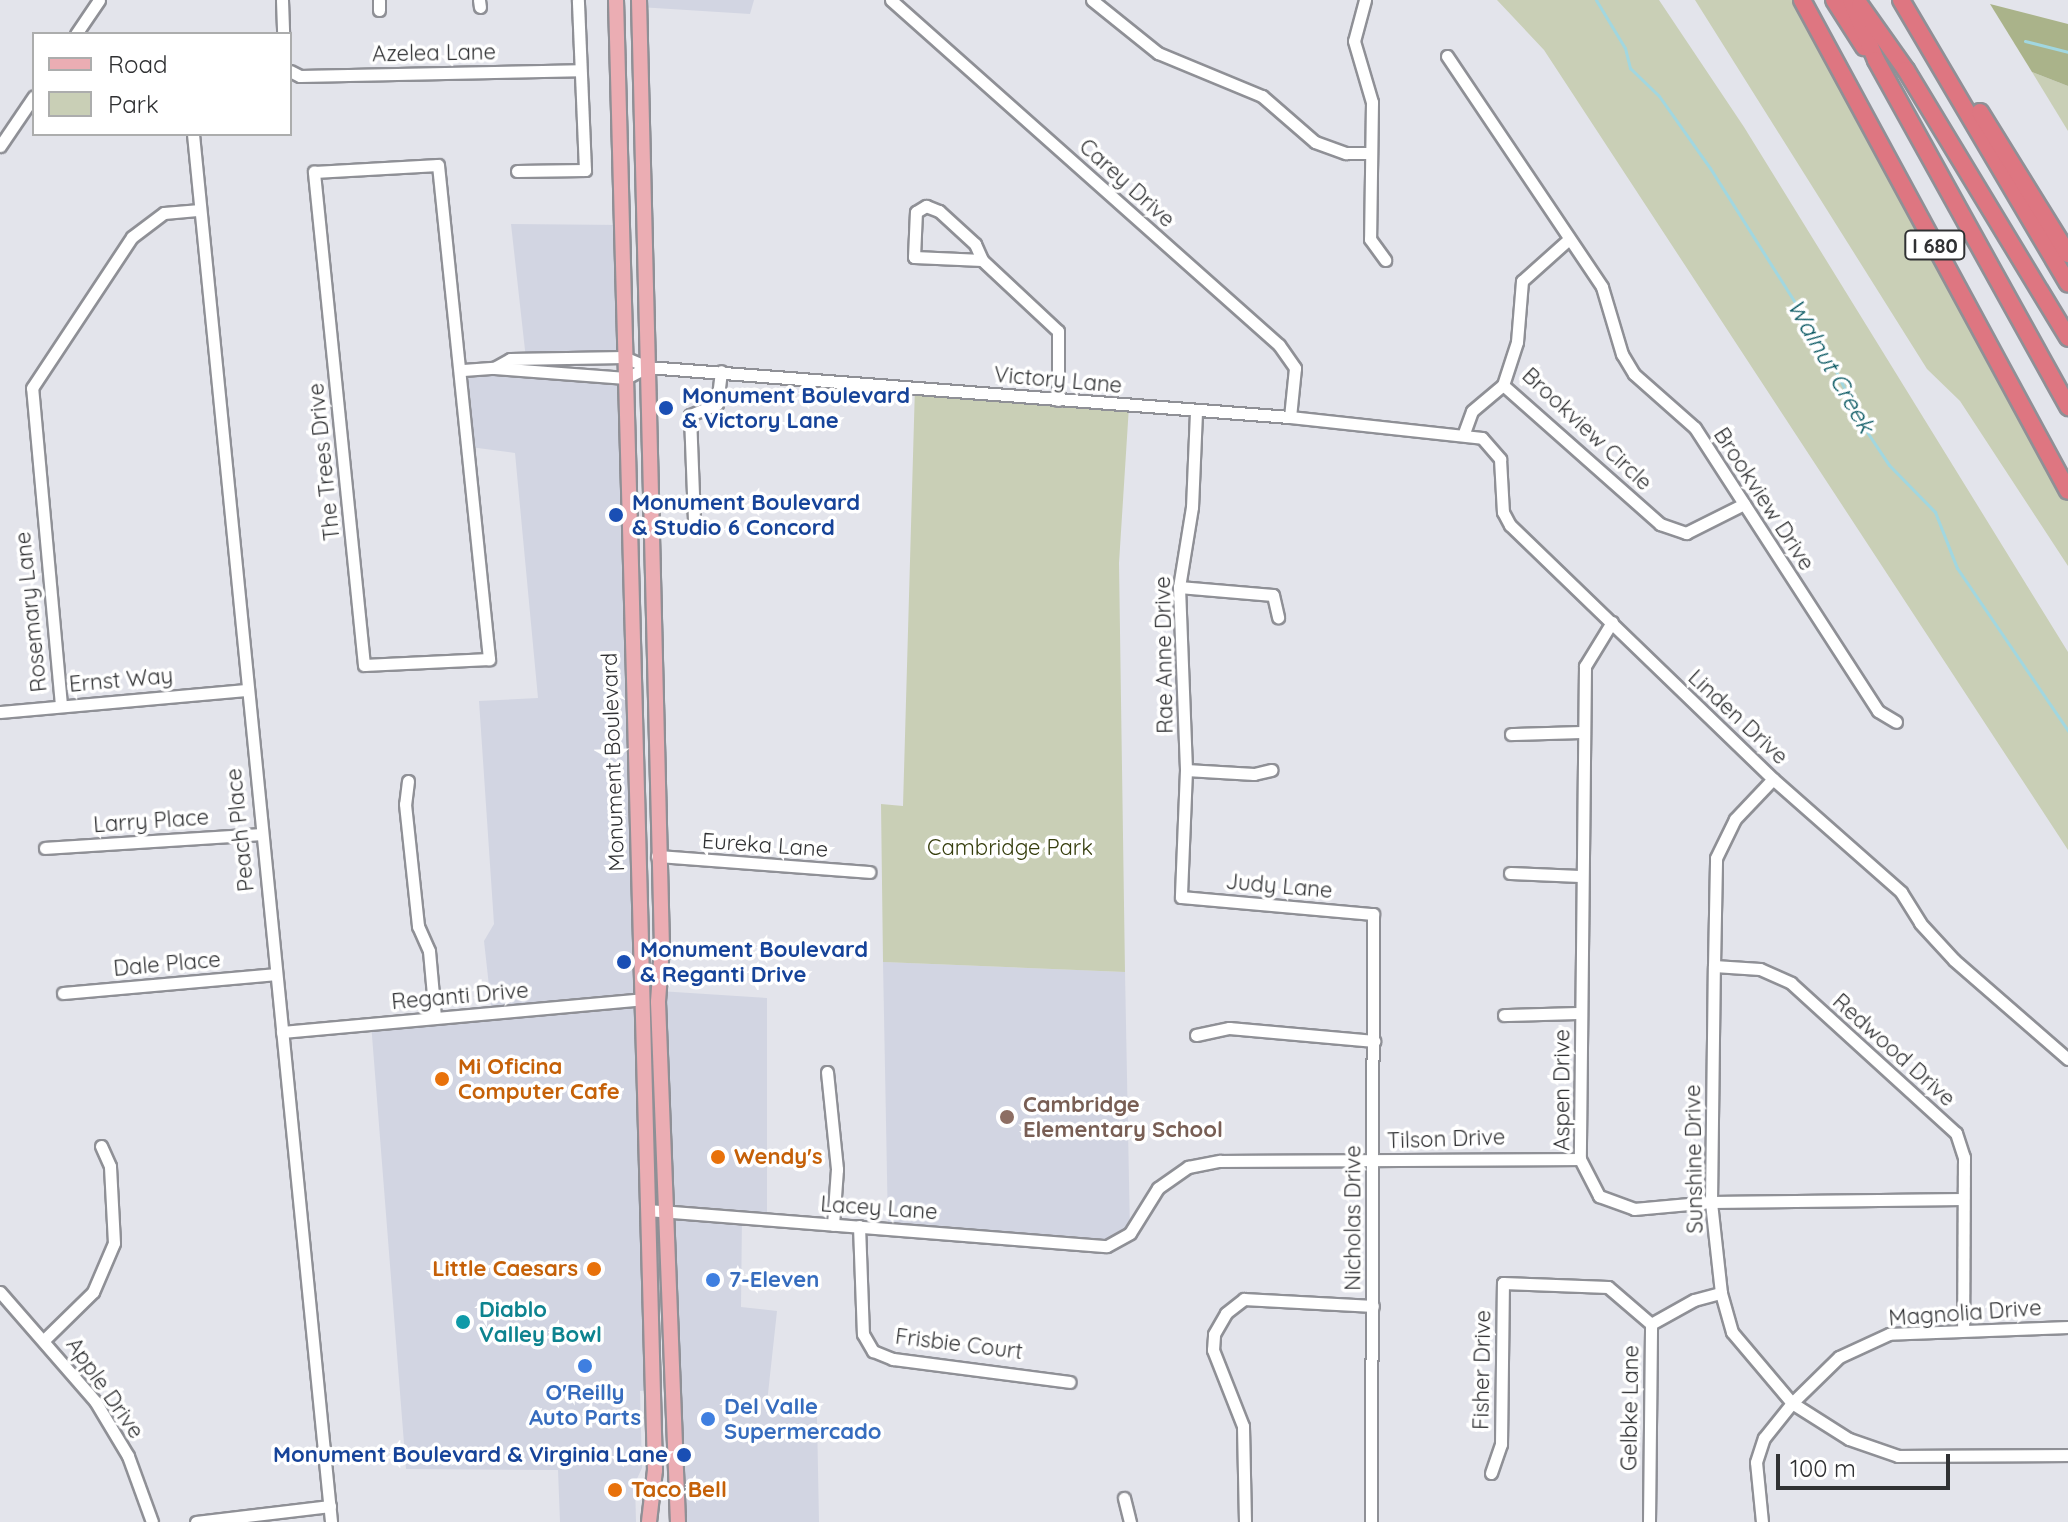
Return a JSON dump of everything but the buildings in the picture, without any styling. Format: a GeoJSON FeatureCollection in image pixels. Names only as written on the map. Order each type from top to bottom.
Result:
{"type":"FeatureCollection","features":[{"type":"Feature","properties":{"kind":"highway","name":"I 680"},"geometry":{"type":"LineString","coordinates":[[1802,0],[2068,491]]}},
{"type":"Feature","properties":{"kind":"highway","name":"I 680"},"geometry":{"type":"LineString","coordinates":[[1834,0],[1876,60],[2068,407]]}},
{"type":"Feature","properties":{"kind":"highway","name":"I 680"},"geometry":{"type":"LineString","coordinates":[[1851,0],[1876,60]]}},
{"type":"Feature","properties":{"kind":"highway"},"geometry":{"type":"LineString","coordinates":[[1857,0],[1906,70],[2068,338]]}},
{"type":"Feature","properties":{"kind":"highway"},"geometry":{"type":"LineString","coordinates":[[1901,0],[2068,284]]}},
{"type":"Feature","properties":{"kind":"highway"},"geometry":{"type":"LineString","coordinates":[[1919,31],[1955,75],[2068,254]]}},
{"type":"Feature","properties":{"kind":"main road","name":"Monument Boulevard"},"geometry":{"type":"LineString","coordinates":[[616,0],[655,1470],[649,1522]]}},
{"type":"Feature","properties":{"kind":"main road","name":"Monument Boulevard"},"geometry":{"type":"LineString","coordinates":[[639,0],[658,1002],[669,1210],[678,1522]]}},
{"type":"Feature","properties":{"kind":"street"},"geometry":{"type":"LineString","coordinates":[[77,32],[99,0]]}},
{"type":"Feature","properties":{"kind":"street"},"geometry":{"type":"LineString","coordinates":[[282,0],[283,32]]}},
{"type":"Feature","properties":{"kind":"street"},"geometry":{"type":"LineString","coordinates":[[517,171],[585,170],[578,0]]}},
{"type":"Feature","properties":{"kind":"street","name":"Carey Drive"},"geometry":{"type":"LineString","coordinates":[[891,0],[1279,345],[1295,368],[1290,417]]}},
{"type":"Feature","properties":{"kind":"street"},"geometry":{"type":"LineString","coordinates":[[1092,0],[1158,53],[1262,96],[1315,142],[1346,153],[1368,153]]}},
{"type":"Feature","properties":{"kind":"street"},"geometry":{"type":"LineString","coordinates":[[1365,0],[1354,41],[1372,102],[1368,153],[1370,239],[1385,260]]}},
{"type":"Feature","properties":{"kind":"street","name":"Brookview Drive"},"geometry":{"type":"LineString","coordinates":[[1447,56],[1602,287],[1622,354],[1634,374],[1695,428],[1878,711],[1896,722]]}},
{"type":"Feature","properties":{"kind":"street","name":"Azelea Lane"},"geometry":{"type":"LineString","coordinates":[[292,72],[300,76],[579,70]]}},
{"type":"Feature","properties":{"kind":"street"},"geometry":{"type":"LineString","coordinates":[[0,146],[32,99]]}},
{"type":"Feature","properties":{"kind":"street","name":"Peach Place"},"geometry":{"type":"LineString","coordinates":[[193,136],[274,974],[331,1522]]}},
{"type":"Feature","properties":{"kind":"street","name":"The Trees Drive"},"geometry":{"type":"LineString","coordinates":[[438,165],[463,370],[489,659],[364,665],[314,172],[438,165]]}},
{"type":"Feature","properties":{"kind":"street"},"geometry":{"type":"LineString","coordinates":[[982,260],[914,257],[916,212],[932,206],[939,211],[975,244],[982,260],[1058,331],[1058,400]]}},
{"type":"Feature","properties":{"kind":"street","name":"Rosemary Lane"},"geometry":{"type":"LineString","coordinates":[[61,705],[32,388],[132,237],[164,213],[200,210]]}},
{"type":"Feature","properties":{"kind":"street","name":"Brookview Circle"},"geometry":{"type":"LineString","coordinates":[[1569,239],[1522,281],[1517,342],[1503,385],[1660,524],[1686,533],[1744,504]]}},
{"type":"Feature","properties":{"kind":"street"},"geometry":{"type":"LineString","coordinates":[[494,368],[510,359],[624,357],[647,367]]}},
{"type":"Feature","properties":{"kind":"street"},"geometry":{"type":"LineString","coordinates":[[463,370],[494,368],[626,378],[647,367]]}},
{"type":"Feature","properties":{"kind":"street","name":"Victory Lane"},"geometry":{"type":"LineString","coordinates":[[647,367],[1464,433]]}},
{"type":"Feature","properties":{"kind":"street"},"geometry":{"type":"LineString","coordinates":[[694,520],[690,415],[717,404],[721,371]]}},
{"type":"Feature","properties":{"kind":"street"},"geometry":{"type":"LineString","coordinates":[[1464,433],[1472,411],[1503,385]]}},
{"type":"Feature","properties":{"kind":"street","name":"Rae Anne Drive"},"geometry":{"type":"LineString","coordinates":[[1181,897],[1186,770],[1179,587],[1192,507],[1196,412]]}},
{"type":"Feature","properties":{"kind":"street","name":"Linden Drive"},"geometry":{"type":"LineString","coordinates":[[1464,433],[1495,448],[1503,512],[1510,525],[1773,779],[1901,892],[1920,923],[1954,960],[2068,1059]]}},
{"type":"Feature","properties":{"kind":"street"},"geometry":{"type":"LineString","coordinates":[[1179,587],[1273,595],[1278,617]]}},
{"type":"Feature","properties":{"kind":"street","name":"Aspen Drive"},"geometry":{"type":"LineString","coordinates":[[1612,622],[1585,666],[1580,876],[1580,1159],[1599,1196],[1634,1209],[1711,1202],[1963,1199]]}},
{"type":"Feature","properties":{"kind":"street","name":"Ernst Way"},"geometry":{"type":"LineString","coordinates":[[0,712],[246,690]]}},
{"type":"Feature","properties":{"kind":"street"},"geometry":{"type":"LineString","coordinates":[[1511,734],[1584,732]]}},
{"type":"Feature","properties":{"kind":"street"},"geometry":{"type":"LineString","coordinates":[[1186,770],[1254,774],[1272,770]]}},
{"type":"Feature","properties":{"kind":"street","name":"Sunshine Drive"},"geometry":{"type":"LineString","coordinates":[[1773,779],[1735,819],[1716,858],[1711,1202],[1721,1293],[1732,1332],[1792,1403],[1849,1439],[1898,1456],[2068,1455]]}},
{"type":"Feature","properties":{"kind":"street"},"geometry":{"type":"LineString","coordinates":[[408,781],[405,804],[418,926],[429,951],[435,1017]]}},
{"type":"Feature","properties":{"kind":"street","name":"Larry Place"},"geometry":{"type":"LineString","coordinates":[[45,848],[261,834]]}},
{"type":"Feature","properties":{"kind":"street","name":"Eureka Lane"},"geometry":{"type":"LineString","coordinates":[[657,856],[869,872]]}},
{"type":"Feature","properties":{"kind":"street"},"geometry":{"type":"LineString","coordinates":[[1510,873],[1580,876]]}},
{"type":"Feature","properties":{"kind":"street","name":"Judy Lane"},"geometry":{"type":"LineString","coordinates":[[1181,897],[1373,914]]}},
{"type":"Feature","properties":{"kind":"street","name":"Nicholas Drive"},"geometry":{"type":"LineString","coordinates":[[1371,1522],[1373,914]]}},
{"type":"Feature","properties":{"kind":"street","name":"Redwood Drive"},"geometry":{"type":"LineString","coordinates":[[1714,966],[1760,969],[1791,983],[1956,1133],[1964,1157],[1963,1328]]}},
{"type":"Feature","properties":{"kind":"street","name":"Dale Place"},"geometry":{"type":"LineString","coordinates":[[63,993],[274,974]]}},
{"type":"Feature","properties":{"kind":"street","name":"Reganti Drive"},"geometry":{"type":"LineString","coordinates":[[282,1032],[642,999]]}},
{"type":"Feature","properties":{"kind":"street"},"geometry":{"type":"LineString","coordinates":[[1504,1015],[1581,1013]]}},
{"type":"Feature","properties":{"kind":"street"},"geometry":{"type":"LineString","coordinates":[[1196,1035],[1229,1028],[1374,1041]]}},
{"type":"Feature","properties":{"kind":"street"},"geometry":{"type":"LineString","coordinates":[[827,1072],[837,1169],[833,1225]]}},
{"type":"Feature","properties":{"kind":"street"},"geometry":{"type":"LineString","coordinates":[[45,1339],[93,1292],[114,1243],[110,1166],[101,1146]]}},
{"type":"Feature","properties":{"kind":"street","name":"Tilson Drive"},"geometry":{"type":"LineString","coordinates":[[1107,1246],[1130,1233],[1158,1188],[1188,1167],[1220,1161],[1373,1161],[1483,1155],[1580,1159]]}},
{"type":"Feature","properties":{"kind":"street","name":"Lacey Lane"},"geometry":{"type":"LineString","coordinates":[[647,1210],[1107,1246]]}},
{"type":"Feature","properties":{"kind":"street","name":"Frisbie Court"},"geometry":{"type":"LineString","coordinates":[[859,1226],[863,1334],[873,1351],[893,1359],[1070,1382]]}},
{"type":"Feature","properties":{"kind":"street","name":"Fisher Drive"},"geometry":{"type":"LineString","coordinates":[[1491,1473],[1501,1444],[1503,1283],[1608,1287],[1651,1324]]}},
{"type":"Feature","properties":{"kind":"street","name":"Apple Drive"},"geometry":{"type":"LineString","coordinates":[[0,1292],[45,1339],[95,1401],[128,1456],[152,1522]]}},
{"type":"Feature","properties":{"kind":"street","name":"Gelbke Lane"},"geometry":{"type":"LineString","coordinates":[[1649,1522],[1651,1324],[1694,1300],[1721,1293]]}},
{"type":"Feature","properties":{"kind":"street"},"geometry":{"type":"LineString","coordinates":[[1245,1522],[1243,1426],[1213,1350],[1214,1334],[1226,1313],[1244,1299],[1373,1306]]}},
{"type":"Feature","properties":{"kind":"street","name":"Magnolia Drive"},"geometry":{"type":"LineString","coordinates":[[1792,1403],[1839,1357],[1889,1334],[1963,1328],[2068,1327]]}},
{"type":"Feature","properties":{"kind":"street"},"geometry":{"type":"LineString","coordinates":[[1762,1522],[1756,1462],[1764,1438],[1792,1403]]}},
{"type":"Feature","properties":{"kind":"street"},"geometry":{"type":"LineString","coordinates":[[1124,1498],[1130,1522]]}},
{"type":"Feature","properties":{"kind":"street"},"geometry":{"type":"LineString","coordinates":[[196,1522],[330,1506]]}},
{"type":"Feature","properties":{"kind":"shaded area"},"geometry":{"type":"Polygon","coordinates":[[[639,0],[754,0],[750,14],[639,7],[639,0]]]}},
{"type":"Feature","properties":{"kind":"shaded area"},"geometry":{"type":"Polygon","coordinates":[[[511,224],[623,225],[624,357],[526,359],[511,224]]]}},
{"type":"Feature","properties":{"kind":"shaded area"},"geometry":{"type":"Polygon","coordinates":[[[463,370],[626,378],[652,1390],[640,1391],[642,1468],[635,1483],[636,1522],[560,1522],[558,1470],[406,1469],[371,1023],[492,1013],[484,941],[494,924],[479,701],[538,698],[515,453],[470,447],[463,370]]]}},
{"type":"Feature","properties":{"kind":"shaded area","name":"Cambridge Elementary School"},"geometry":{"type":"Polygon","coordinates":[[[883,962],[1125,972],[1130,1233],[1107,1246],[888,1228],[883,962]]]}},
{"type":"Feature","properties":{"kind":"shaded area"},"geometry":{"type":"Polygon","coordinates":[[[659,991],[767,998],[767,1218],[742,1216],[741,1307],[777,1311],[766,1412],[817,1417],[819,1522],[678,1522],[659,991]]]}},
{"type":"Feature","properties":{"kind":"green space"},"geometry":{"type":"Polygon","coordinates":[[[1497,0],[1659,0],[1744,127],[2068,652],[2068,850],[1544,50],[1497,0]]]}},
{"type":"Feature","properties":{"kind":"green space"},"geometry":{"type":"Polygon","coordinates":[[[1695,0],[1802,0],[2068,491],[2068,566],[1960,401],[1927,369],[1695,0]]]}},
{"type":"Feature","properties":{"kind":"green space"},"geometry":{"type":"Polygon","coordinates":[[[1990,4],[2068,24],[2068,86],[2032,72],[1990,4]]]}},
{"type":"Feature","properties":{"kind":"green space"},"geometry":{"type":"Polygon","coordinates":[[[2032,72],[2068,86],[2068,131],[2032,72]]]}},
{"type":"Feature","properties":{"kind":"green space","name":"Cambridge Park"},"geometry":{"type":"Polygon","coordinates":[[[915,386],[1129,406],[1119,563],[1125,972],[883,962],[881,804],[903,806],[915,386]]]}},
{"type":"Feature","properties":{"kind":"waterway","name":"Walnut Creek"},"geometry":{"type":"LineString","coordinates":[[1596,0],[1625,48],[1630,68],[1659,96],[1710,168],[1828,355],[1863,426],[1889,465],[1935,512],[1957,568],[2068,731]]}},
{"type":"Feature","properties":{"kind":"waterway"},"geometry":{"type":"LineString","coordinates":[[2025,41],[2068,52]]}},
{"type":"Feature","properties":{"kind":"place","name":"Monument Boulevard & Victory Lane"},"geometry":{"type":"Point","coordinates":[666,408]}},
{"type":"Feature","properties":{"kind":"place","name":"Monument Boulevard & Studio 6 Concord"},"geometry":{"type":"Point","coordinates":[616,515]}},
{"type":"Feature","properties":{"kind":"place","name":"Monument Boulevard & Reganti Drive"},"geometry":{"type":"Point","coordinates":[624,962]}},
{"type":"Feature","properties":{"kind":"place","name":"Mi Oficina Computer Cafe"},"geometry":{"type":"Point","coordinates":[442,1079]}},
{"type":"Feature","properties":{"kind":"place","name":"Cambridge Elementary School"},"geometry":{"type":"Point","coordinates":[1007,1117]}},
{"type":"Feature","properties":{"kind":"place","name":"Wendy's"},"geometry":{"type":"Point","coordinates":[718,1157]}},
{"type":"Feature","properties":{"kind":"place","name":"Little Caesars"},"geometry":{"type":"Point","coordinates":[594,1269]}},
{"type":"Feature","properties":{"kind":"place","name":"7-Eleven"},"geometry":{"type":"Point","coordinates":[713,1280]}},
{"type":"Feature","properties":{"kind":"place","name":"Diablo Valley Bowl"},"geometry":{"type":"Point","coordinates":[463,1322]}},
{"type":"Feature","properties":{"kind":"place","name":"O'Reilly Auto Parts"},"geometry":{"type":"Point","coordinates":[585,1366]}},
{"type":"Feature","properties":{"kind":"place","name":"Del Valle Supermercado"},"geometry":{"type":"Point","coordinates":[708,1419]}},
{"type":"Feature","properties":{"kind":"place","name":"Monument Boulevard & Virginia Lane"},"geometry":{"type":"Point","coordinates":[684,1455]}},
{"type":"Feature","properties":{"kind":"place","name":"Taco Bell"},"geometry":{"type":"Point","coordinates":[615,1490]}}]}
